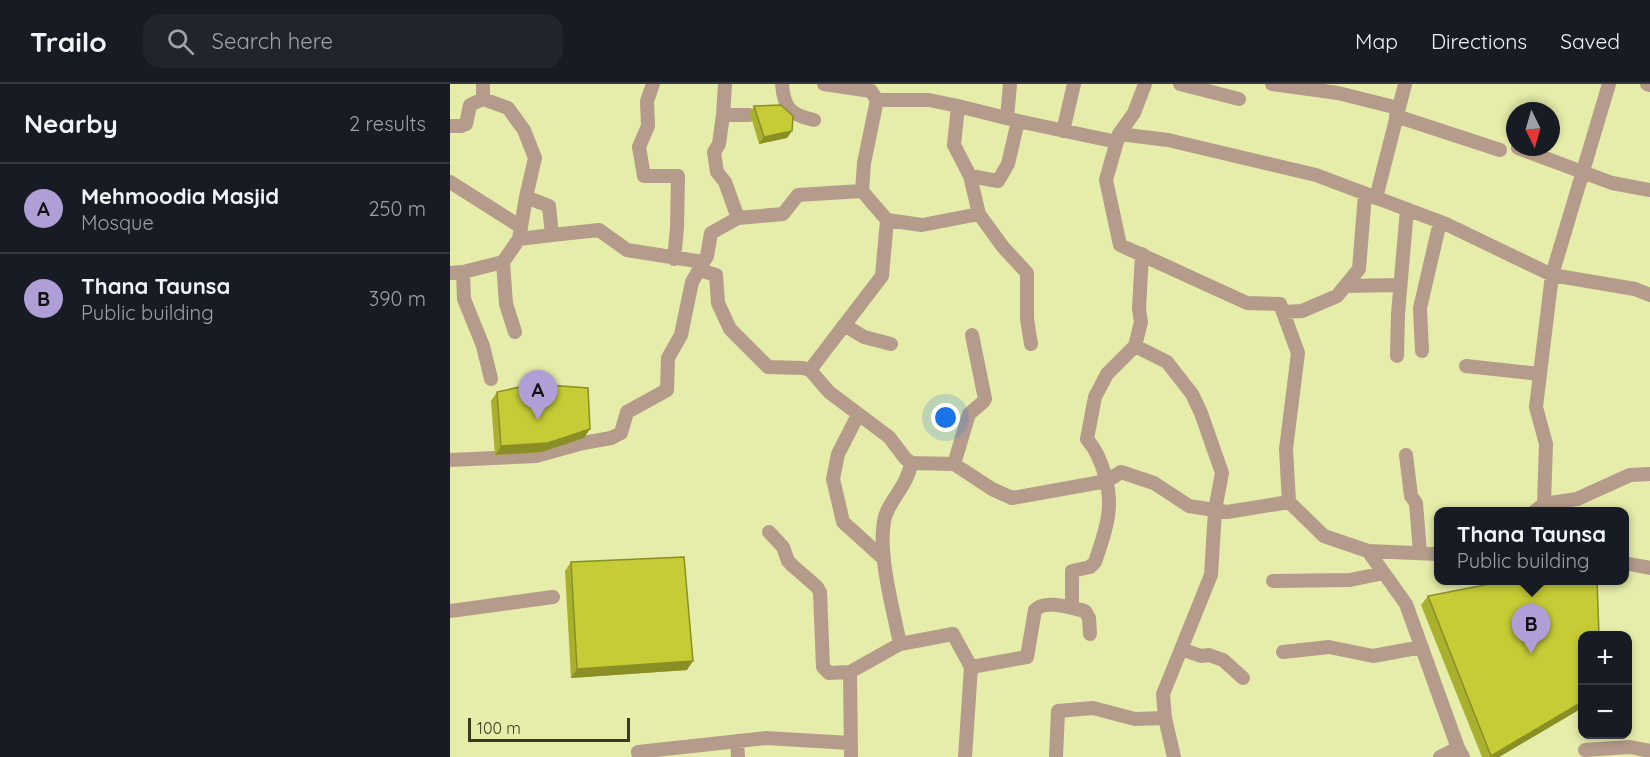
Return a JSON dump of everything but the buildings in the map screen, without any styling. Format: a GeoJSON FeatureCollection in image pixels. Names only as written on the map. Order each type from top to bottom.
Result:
{"type":"FeatureCollection","features":[{"type":"Feature","properties":{"kind":"street"},"geometry":{"type":"LineString","coordinates":[[483,84],[483,99]]}},
{"type":"Feature","properties":{"kind":"street"},"geometry":{"type":"LineString","coordinates":[[653,84],[647,101],[648,126],[639,147],[644,176],[678,176],[674,259]]}},
{"type":"Feature","properties":{"kind":"street"},"geometry":{"type":"LineString","coordinates":[[725,84],[719,144],[714,152],[717,172],[725,182],[738,218]]}},
{"type":"Feature","properties":{"kind":"street"},"geometry":{"type":"LineString","coordinates":[[782,84],[784,102],[797,116],[814,120]]}},
{"type":"Feature","properties":{"kind":"street"},"geometry":{"type":"LineString","coordinates":[[824,84],[872,91],[877,100],[864,163],[862,191],[886,220],[922,225],[979,214]]}},
{"type":"Feature","properties":{"kind":"street"},"geometry":{"type":"LineString","coordinates":[[970,176],[998,181],[1008,164],[1012,120],[1010,84]]}},
{"type":"Feature","properties":{"kind":"street"},"geometry":{"type":"LineString","coordinates":[[1064,131],[1074,84]]}},
{"type":"Feature","properties":{"kind":"street"},"geometry":{"type":"LineString","coordinates":[[1145,84],[1134,113],[1118,138],[1106,180],[1120,245],[1247,303],[1280,304],[1298,353],[1286,449],[1289,501],[1324,536],[1368,551],[1434,554]]}},
{"type":"Feature","properties":{"kind":"street"},"geometry":{"type":"LineString","coordinates":[[1180,84],[1239,99]]}},
{"type":"Feature","properties":{"kind":"street"},"geometry":{"type":"LineString","coordinates":[[1272,84],[1338,93],[1500,150]]}},
{"type":"Feature","properties":{"kind":"street"},"geometry":{"type":"LineString","coordinates":[[1283,312],[1302,311],[1337,296],[1359,269],[1370,196],[1405,84]]}},
{"type":"Feature","properties":{"kind":"street"},"geometry":{"type":"LineString","coordinates":[[1539,507],[1546,444],[1536,407],[1552,275],[1609,84]]}},
{"type":"Feature","properties":{"kind":"street"},"geometry":{"type":"LineString","coordinates":[[450,126],[466,124],[470,105],[483,99],[508,108],[524,130],[535,159],[520,233],[503,262],[506,304],[515,332]]}},
{"type":"Feature","properties":{"kind":"street"},"geometry":{"type":"LineString","coordinates":[[877,100],[929,100],[1064,131],[1118,138],[1168,140],[1316,175],[1440,222],[1552,275],[1635,289],[1650,296]]}},
{"type":"Feature","properties":{"kind":"street"},"geometry":{"type":"LineString","coordinates":[[958,106],[954,146],[970,176],[979,214],[1003,248],[1027,273],[1027,319],[1031,344]]}},
{"type":"Feature","properties":{"kind":"street"},"geometry":{"type":"LineString","coordinates":[[723,115],[749,115]]}},
{"type":"Feature","properties":{"kind":"street"},"geometry":{"type":"LineString","coordinates":[[1538,156],[1612,183],[1650,190]]}},
{"type":"Feature","properties":{"kind":"street"},"geometry":{"type":"LineString","coordinates":[[450,182],[520,233],[552,235],[599,230],[627,250],[701,266],[716,275],[718,303],[730,329],[768,368],[810,370],[829,392],[889,437],[904,458],[911,463],[954,464],[992,489],[1012,498],[1107,481],[1121,472],[1154,483],[1189,506],[1227,512],[1289,501]]}},
{"type":"Feature","properties":{"kind":"street"},"geometry":{"type":"LineString","coordinates":[[450,460],[536,456],[583,442],[611,438],[621,433],[627,412],[667,390],[668,358],[681,335],[692,282],[707,256],[711,233],[738,218],[783,214],[798,195],[862,191]]}},
{"type":"Feature","properties":{"kind":"street"},"geometry":{"type":"LineString","coordinates":[[526,197],[549,206],[552,235]]}},
{"type":"Feature","properties":{"kind":"street"},"geometry":{"type":"LineString","coordinates":[[1397,356],[1400,285],[1407,209]]}},
{"type":"Feature","properties":{"kind":"street"},"geometry":{"type":"LineString","coordinates":[[810,370],[882,276],[886,220]]}},
{"type":"Feature","properties":{"kind":"street"},"geometry":{"type":"LineString","coordinates":[[1422,351],[1420,308],[1440,222]]}},
{"type":"Feature","properties":{"kind":"street"},"geometry":{"type":"LineString","coordinates":[[1072,608],[1072,571],[1090,567],[1095,562],[1108,515],[1107,481],[1095,448],[1087,439],[1095,397],[1107,374],[1135,346],[1141,322],[1138,309],[1142,254]]}},
{"type":"Feature","properties":{"kind":"street"},"geometry":{"type":"LineString","coordinates":[[491,379],[483,346],[464,299],[457,273],[503,262]]}},
{"type":"Feature","properties":{"kind":"street"},"geometry":{"type":"LineString","coordinates":[[1345,286],[1400,285]]}},
{"type":"Feature","properties":{"kind":"street"},"geometry":{"type":"LineString","coordinates":[[844,325],[864,337],[891,344]]}},
{"type":"Feature","properties":{"kind":"street"},"geometry":{"type":"LineString","coordinates":[[954,464],[969,414],[984,399],[972,335]]}},
{"type":"Feature","properties":{"kind":"street"},"geometry":{"type":"LineString","coordinates":[[1135,346],[1167,362],[1192,394],[1222,473],[1215,510],[1211,575],[1163,694],[1165,718],[1174,757]]}},
{"type":"Feature","properties":{"kind":"street"},"geometry":{"type":"LineString","coordinates":[[1466,366],[1540,374]]}},
{"type":"Feature","properties":{"kind":"street"},"geometry":{"type":"LineString","coordinates":[[858,415],[838,454],[833,479],[843,522],[884,559]]}},
{"type":"Feature","properties":{"kind":"street"},"geometry":{"type":"LineString","coordinates":[[1406,455],[1411,496],[1416,503],[1420,553]]}},
{"type":"Feature","properties":{"kind":"street"},"geometry":{"type":"LineString","coordinates":[[900,644],[882,549],[884,518],[909,475],[911,463]]}},
{"type":"Feature","properties":{"kind":"street"},"geometry":{"type":"LineString","coordinates":[[1544,507],[1577,500],[1630,475],[1650,474]]}},
{"type":"Feature","properties":{"kind":"street"},"geometry":{"type":"LineString","coordinates":[[770,532],[783,547],[788,561],[820,592],[824,667],[829,673],[850,672],[900,644],[953,634],[971,667],[965,757]]}},
{"type":"Feature","properties":{"kind":"street"},"geometry":{"type":"LineString","coordinates":[[1368,551],[1406,604],[1460,753],[1440,757]]}},
{"type":"Feature","properties":{"kind":"street"},"geometry":{"type":"LineString","coordinates":[[1629,563],[1650,568]]}},
{"type":"Feature","properties":{"kind":"street"},"geometry":{"type":"LineString","coordinates":[[1273,581],[1350,580],[1384,573]]}},
{"type":"Feature","properties":{"kind":"street"},"geometry":{"type":"LineString","coordinates":[[450,611],[553,597]]}},
{"type":"Feature","properties":{"kind":"street"},"geometry":{"type":"LineString","coordinates":[[971,667],[1024,658],[1028,654],[1037,607],[1058,605],[1085,611],[1089,618],[1090,634]]}},
{"type":"Feature","properties":{"kind":"street"},"geometry":{"type":"LineString","coordinates":[[1282,652],[1329,647],[1373,656],[1422,647]]}},
{"type":"Feature","properties":{"kind":"street"},"geometry":{"type":"LineString","coordinates":[[1181,649],[1223,660],[1244,678]]}},
{"type":"Feature","properties":{"kind":"street"},"geometry":{"type":"LineString","coordinates":[[850,672],[850,757]]}},
{"type":"Feature","properties":{"kind":"street"},"geometry":{"type":"LineString","coordinates":[[1056,757],[1058,711],[1093,708],[1135,719],[1165,718]]}},
{"type":"Feature","properties":{"kind":"street"},"geometry":{"type":"LineString","coordinates":[[639,757],[638,752],[694,751],[737,741],[766,738],[850,743]]}},
{"type":"Feature","properties":{"kind":"street"},"geometry":{"type":"LineString","coordinates":[[737,741],[738,757]]}},
{"type":"Feature","properties":{"kind":"street"},"geometry":{"type":"LineString","coordinates":[[1585,750],[1630,747],[1650,751]]}},
{"type":"Feature","properties":{"kind":"place","name":"Mehmoodia Masjid"},"geometry":{"type":"Point","coordinates":[538,420]}},
{"type":"Feature","properties":{"kind":"place","name":"Thana Taunsa"},"geometry":{"type":"Point","coordinates":[1531,654]}}]}
